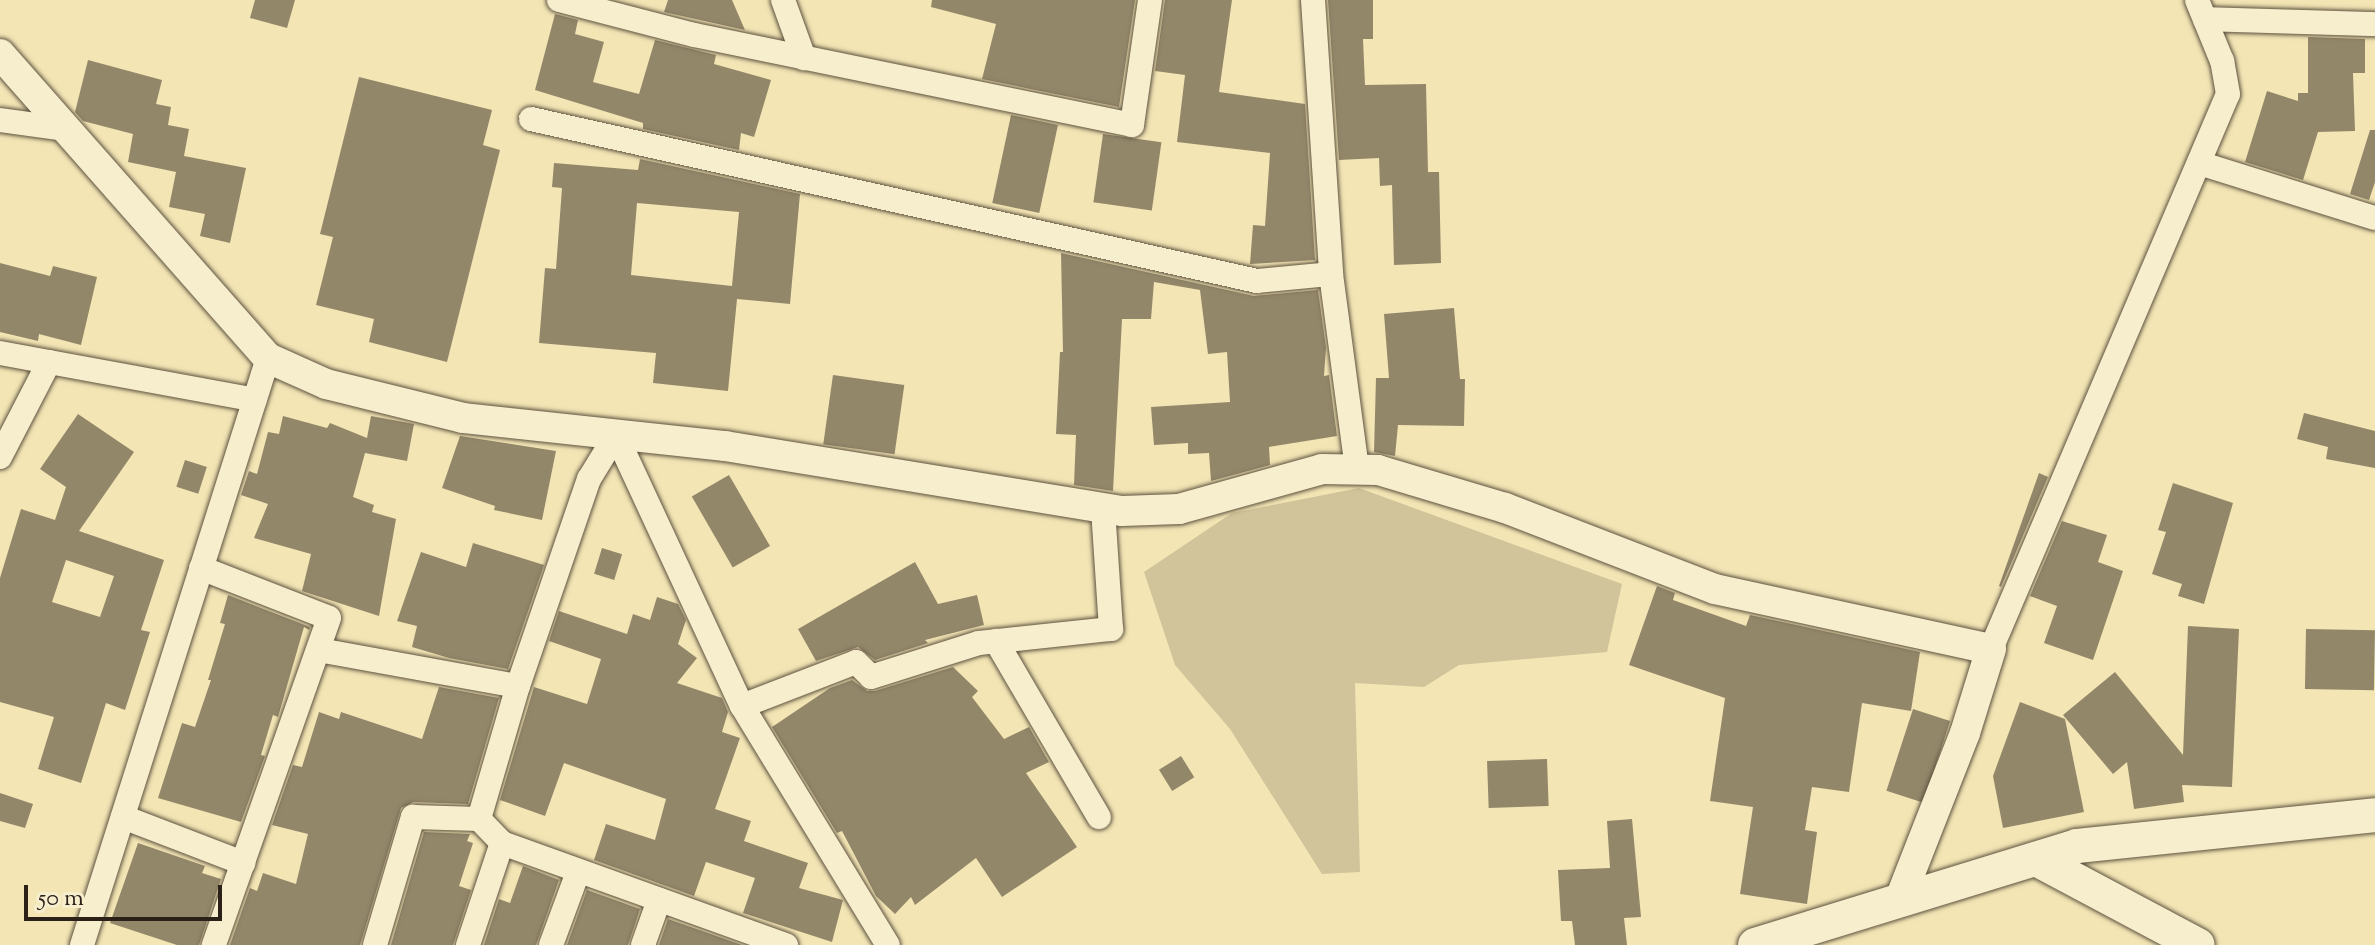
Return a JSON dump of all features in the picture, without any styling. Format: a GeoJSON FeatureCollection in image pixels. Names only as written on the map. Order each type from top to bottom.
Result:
{"type":"FeatureCollection","features":[{"type":"Feature","properties":{"kind":"main road"},"geometry":{"type":"LineString","coordinates":[[1755,945],[2077,846],[2375,815]]}},
{"type":"Feature","properties":{"kind":"main road"},"geometry":{"type":"LineString","coordinates":[[2036,859],[2198,945]]}},
{"type":"Feature","properties":{"kind":"street"},"geometry":{"type":"LineString","coordinates":[[559,0],[694,35],[1132,125],[1150,0]]}},
{"type":"Feature","properties":{"kind":"street"},"geometry":{"type":"LineString","coordinates":[[783,0],[804,58]]}},
{"type":"Feature","properties":{"kind":"street"},"geometry":{"type":"LineString","coordinates":[[1313,0],[1331,274],[1357,469]]}},
{"type":"Feature","properties":{"kind":"street"},"geometry":{"type":"LineString","coordinates":[[1899,901],[1965,733],[1991,649],[2228,94],[2222,61],[2201,10],[2375,24]]}},
{"type":"Feature","properties":{"kind":"street"},"geometry":{"type":"LineString","coordinates":[[0,54],[268,358],[326,384],[463,418],[725,446],[1122,511],[1179,509],[1322,469],[1378,470],[1505,508],[1715,589],[1991,649]]}},
{"type":"Feature","properties":{"kind":"street"},"geometry":{"type":"LineString","coordinates":[[531,119],[1257,281],[1331,274]]}},
{"type":"Feature","properties":{"kind":"street"},"geometry":{"type":"LineString","coordinates":[[0,120],[65,129]]}},
{"type":"Feature","properties":{"kind":"street"},"geometry":{"type":"LineString","coordinates":[[2199,163],[2375,218]]}},
{"type":"Feature","properties":{"kind":"street"},"geometry":{"type":"LineString","coordinates":[[0,353],[255,400]]}},
{"type":"Feature","properties":{"kind":"street"},"geometry":{"type":"LineString","coordinates":[[82,945],[268,358]]}},
{"type":"Feature","properties":{"kind":"street"},"geometry":{"type":"LineString","coordinates":[[0,457],[49,362]]}},
{"type":"Feature","properties":{"kind":"street"},"geometry":{"type":"LineString","coordinates":[[479,819],[518,686],[589,479],[616,435]]}},
{"type":"Feature","properties":{"kind":"street"},"geometry":{"type":"LineString","coordinates":[[616,435],[742,706],[888,945]]}},
{"type":"Feature","properties":{"kind":"street"},"geometry":{"type":"LineString","coordinates":[[742,706],[856,662],[871,677],[979,643],[1111,629],[1103,508]]}},
{"type":"Feature","properties":{"kind":"street"},"geometry":{"type":"LineString","coordinates":[[201,568],[329,618],[214,945]]}},
{"type":"Feature","properties":{"kind":"street"},"geometry":{"type":"LineString","coordinates":[[996,641],[1099,817]]}},
{"type":"Feature","properties":{"kind":"street"},"geometry":{"type":"LineString","coordinates":[[319,650],[518,686]]}},
{"type":"Feature","properties":{"kind":"street"},"geometry":{"type":"LineString","coordinates":[[123,817],[243,863]]}},
{"type":"Feature","properties":{"kind":"street"},"geometry":{"type":"LineString","coordinates":[[375,945],[413,817],[479,819],[502,843],[659,900],[733,936],[786,945]]}},
{"type":"Feature","properties":{"kind":"street"},"geometry":{"type":"LineString","coordinates":[[468,945],[502,843]]}},
{"type":"Feature","properties":{"kind":"street"},"geometry":{"type":"LineString","coordinates":[[551,945],[578,872]]}},
{"type":"Feature","properties":{"kind":"street"},"geometry":{"type":"LineString","coordinates":[[643,945],[659,900]]}},
{"type":"Feature","properties":{"kind":"shaded area"},"geometry":{"type":"Polygon","coordinates":[[[1359,488],[1622,584],[1607,652],[1459,665],[1424,687],[1355,683],[1360,872],[1322,874],[1230,729],[1175,665],[1144,572],[1232,513],[1359,488]]]}},
{"type":"Feature","properties":{"kind":"building"},"geometry":{"type":"Polygon","coordinates":[[[255,0],[295,0],[287,28],[250,18],[255,0]]]}},
{"type":"Feature","properties":{"kind":"building"},"geometry":{"type":"Polygon","coordinates":[[[668,0],[732,0],[745,30],[664,12],[668,0]]]}},
{"type":"Feature","properties":{"kind":"building"},"geometry":{"type":"Polygon","coordinates":[[[932,0],[1135,0],[1119,107],[982,79],[996,24],[931,7],[932,0]]]}},
{"type":"Feature","properties":{"kind":"building"},"geometry":{"type":"Polygon","coordinates":[[[1165,0],[1232,0],[1219,92],[1305,104],[1315,260],[1250,264],[1253,225],[1265,226],[1270,153],[1177,142],[1185,75],[1155,71],[1165,0]]]}},
{"type":"Feature","properties":{"kind":"building"},"geometry":{"type":"Polygon","coordinates":[[[1328,0],[1373,0],[1373,39],[1363,39],[1365,85],[1426,84],[1428,172],[1439,172],[1441,263],[1394,265],[1392,185],[1380,186],[1379,158],[1339,160],[1328,0]]]}},
{"type":"Feature","properties":{"kind":"building"},"geometry":{"type":"Polygon","coordinates":[[[555,14],[578,20],[575,34],[604,42],[593,82],[639,94],[655,40],[716,55],[714,64],[771,80],[754,137],[741,133],[739,150],[643,129],[643,123],[535,90],[555,14]]]}},
{"type":"Feature","properties":{"kind":"building"},"geometry":{"type":"Polygon","coordinates":[[[2308,37],[2365,39],[2365,73],[2353,73],[2355,131],[2318,132],[2303,180],[2245,162],[2267,91],[2298,101],[2298,93],[2308,93],[2308,37]]]}},
{"type":"Feature","properties":{"kind":"building"},"geometry":{"type":"Polygon","coordinates":[[[88,60],[162,80],[156,104],[171,107],[168,125],[189,129],[184,156],[246,168],[230,243],[200,236],[205,214],[169,207],[176,172],[128,162],[133,134],[83,121],[75,112],[88,60]]]}},
{"type":"Feature","properties":{"kind":"building"},"geometry":{"type":"Polygon","coordinates":[[[359,77],[492,110],[483,145],[500,150],[447,362],[369,342],[374,319],[316,305],[333,237],[320,234],[359,77]]]}},
{"type":"Feature","properties":{"kind":"building"},"geometry":{"type":"Polygon","coordinates":[[[1011,115],[1058,125],[1039,213],[992,203],[1011,115]]]}},
{"type":"Feature","properties":{"kind":"building"},"geometry":{"type":"Polygon","coordinates":[[[2370,130],[2375,130],[2375,182],[2369,200],[2350,194],[2370,130]]]}},
{"type":"Feature","properties":{"kind":"building"},"geometry":{"type":"Polygon","coordinates":[[[1103,134],[1161,142],[1152,211],[1093,202],[1103,134]]]}},
{"type":"Feature","properties":{"kind":"building"},"geometry":{"type":"Polygon","coordinates":[[[640,159],[800,194],[790,304],[737,299],[728,391],[653,383],[656,353],[539,343],[545,268],[556,269],[562,188],[552,187],[554,163],[638,170],[640,159]],[[637,203],[631,275],[732,286],[739,212],[637,203]]]}},
{"type":"Feature","properties":{"kind":"building"},"geometry":{"type":"Polygon","coordinates":[[[1061,253],[1254,296],[1318,290],[1326,348],[1324,376],[1329,375],[1337,436],[1269,447],[1270,465],[1211,481],[1209,453],[1188,454],[1188,443],[1154,445],[1151,407],[1230,402],[1227,352],[1208,354],[1200,290],[1154,282],[1151,319],[1122,319],[1113,491],[1074,485],[1076,435],[1056,434],[1060,352],[1063,352],[1061,253]]]}},
{"type":"Feature","properties":{"kind":"building"},"geometry":{"type":"Polygon","coordinates":[[[0,263],[50,276],[53,266],[97,277],[81,345],[39,334],[38,341],[0,332],[0,263]]]}},
{"type":"Feature","properties":{"kind":"building"},"geometry":{"type":"Polygon","coordinates":[[[1454,308],[1460,379],[1465,379],[1464,426],[1398,425],[1395,456],[1374,452],[1376,378],[1389,378],[1384,314],[1454,308]]]}},
{"type":"Feature","properties":{"kind":"building"},"geometry":{"type":"Polygon","coordinates":[[[833,375],[904,385],[895,454],[823,444],[833,375]]]}},
{"type":"Feature","properties":{"kind":"building"},"geometry":{"type":"Polygon","coordinates":[[[2304,413],[2375,431],[2375,468],[2326,459],[2328,447],[2297,439],[2304,413]]]}},
{"type":"Feature","properties":{"kind":"building"},"geometry":{"type":"Polygon","coordinates":[[[78,414],[134,452],[79,531],[164,560],[141,630],[150,632],[125,710],[106,703],[81,783],[38,769],[54,717],[0,702],[0,578],[21,509],[55,520],[66,487],[40,469],[78,414]],[[66,560],[52,602],[100,617],[114,576],[66,560]]]}},
{"type":"Feature","properties":{"kind":"building"},"geometry":{"type":"Polygon","coordinates":[[[283,416],[327,428],[330,423],[367,438],[371,416],[414,424],[407,461],[365,453],[353,497],[374,505],[372,512],[396,519],[379,616],[302,591],[311,554],[254,538],[268,504],[241,495],[249,471],[257,474],[268,432],[279,434],[283,416]]]}},
{"type":"Feature","properties":{"kind":"building"},"geometry":{"type":"Polygon","coordinates":[[[460,436],[556,451],[542,520],[494,510],[495,506],[442,488],[460,436]]]}},
{"type":"Feature","properties":{"kind":"building"},"geometry":{"type":"Polygon","coordinates":[[[185,460],[207,467],[198,494],[176,487],[185,460]]]}},
{"type":"Feature","properties":{"kind":"building"},"geometry":{"type":"Polygon","coordinates":[[[2039,473],[2048,477],[2001,587],[1999,586],[2039,473]]]}},
{"type":"Feature","properties":{"kind":"building"},"geometry":{"type":"Polygon","coordinates":[[[729,475],[770,546],[733,568],[692,496],[729,475]]]}},
{"type":"Feature","properties":{"kind":"building"},"geometry":{"type":"Polygon","coordinates":[[[2173,483],[2233,503],[2204,604],[2178,596],[2182,584],[2152,574],[2166,532],[2158,530],[2173,483]]]}},
{"type":"Feature","properties":{"kind":"building"},"geometry":{"type":"Polygon","coordinates":[[[2062,521],[2107,535],[2098,562],[2123,571],[2093,660],[2044,643],[2057,606],[2030,596],[2062,521]]]}},
{"type":"Feature","properties":{"kind":"building"},"geometry":{"type":"Polygon","coordinates":[[[473,543],[544,565],[508,669],[449,658],[412,647],[417,626],[397,621],[421,552],[466,567],[473,543]]]}},
{"type":"Feature","properties":{"kind":"building"},"geometry":{"type":"Polygon","coordinates":[[[602,548],[622,554],[614,580],[594,574],[602,548]]]}},
{"type":"Feature","properties":{"kind":"building"},"geometry":{"type":"Polygon","coordinates":[[[915,562],[938,604],[977,595],[984,625],[925,640],[928,643],[875,660],[858,647],[816,661],[798,629],[915,562]]]}},
{"type":"Feature","properties":{"kind":"building"},"geometry":{"type":"Polygon","coordinates":[[[1657,586],[1675,593],[1673,600],[1746,626],[1750,615],[1920,652],[1911,711],[1862,703],[1849,792],[1812,787],[1805,830],[1817,832],[1807,904],[1740,894],[1753,807],[1710,801],[1725,698],[1629,665],[1657,586]]]}},
{"type":"Feature","properties":{"kind":"building"},"geometry":{"type":"Polygon","coordinates":[[[228,595],[310,627],[309,630],[304,627],[278,717],[273,715],[261,755],[265,756],[241,822],[158,798],[182,723],[195,727],[225,624],[220,623],[228,595]]]}},
{"type":"Feature","properties":{"kind":"building"},"geometry":{"type":"Polygon","coordinates":[[[657,597],[678,604],[686,620],[678,644],[697,658],[677,683],[722,698],[728,712],[722,732],[740,738],[715,809],[751,821],[744,841],[808,863],[799,888],[843,900],[832,942],[743,913],[755,878],[706,862],[694,896],[594,860],[606,824],[655,840],[666,799],[564,763],[545,816],[500,800],[534,687],[587,704],[601,659],[549,641],[559,611],[627,634],[633,614],[650,620],[657,597]]]}},
{"type":"Feature","properties":{"kind":"building"},"geometry":{"type":"Polygon","coordinates":[[[2188,626],[2239,629],[2232,787],[2182,785],[2184,802],[2134,809],[2127,762],[2113,774],[2063,715],[2115,672],[2183,755],[2188,626]]]}},
{"type":"Feature","properties":{"kind":"building"},"geometry":{"type":"Polygon","coordinates":[[[2306,629],[2375,630],[2374,690],[2305,689],[2306,629]]]}},
{"type":"Feature","properties":{"kind":"building"},"geometry":{"type":"Polygon","coordinates":[[[953,667],[978,691],[972,697],[1004,739],[1029,727],[1049,762],[1026,773],[1077,847],[1002,897],[976,858],[915,905],[911,897],[895,914],[876,896],[842,831],[837,833],[772,727],[830,688],[852,680],[867,691],[875,691],[953,667]]]}},
{"type":"Feature","properties":{"kind":"building"},"geometry":{"type":"Polygon","coordinates":[[[439,687],[499,698],[468,804],[413,802],[401,808],[360,945],[230,945],[250,888],[257,891],[263,873],[296,884],[308,834],[272,825],[293,765],[302,767],[319,712],[339,719],[341,712],[422,739],[439,687]]]}},
{"type":"Feature","properties":{"kind":"building"},"geometry":{"type":"Polygon","coordinates":[[[2020,702],[2065,719],[2084,812],[2003,828],[1993,776],[2020,702]]]}},
{"type":"Feature","properties":{"kind":"building"},"geometry":{"type":"Polygon","coordinates":[[[1913,709],[1950,721],[1924,803],[1886,791],[1913,709]]]}},
{"type":"Feature","properties":{"kind":"building"},"geometry":{"type":"Polygon","coordinates":[[[1181,756],[1194,777],[1172,791],[1159,770],[1181,756]]]}},
{"type":"Feature","properties":{"kind":"building"},"geometry":{"type":"Polygon","coordinates":[[[1547,759],[1549,806],[1489,808],[1487,761],[1547,759]]]}},
{"type":"Feature","properties":{"kind":"building"},"geometry":{"type":"Polygon","coordinates":[[[0,793],[33,804],[25,828],[0,821],[0,793]]]}},
{"type":"Feature","properties":{"kind":"building"},"geometry":{"type":"Polygon","coordinates":[[[1632,819],[1641,917],[1624,918],[1627,945],[1575,945],[1572,921],[1561,921],[1558,870],[1610,868],[1607,821],[1632,819]]]}},
{"type":"Feature","properties":{"kind":"building"},"geometry":{"type":"Polygon","coordinates":[[[424,832],[470,834],[467,841],[473,843],[459,886],[471,890],[453,945],[391,945],[424,832]]]}},
{"type":"Feature","properties":{"kind":"building"},"geometry":{"type":"Polygon","coordinates":[[[138,843],[205,866],[202,873],[221,879],[199,945],[177,945],[110,923],[138,843]]]}},
{"type":"Feature","properties":{"kind":"building"},"geometry":{"type":"Polygon","coordinates":[[[523,866],[559,880],[536,945],[484,945],[499,899],[510,903],[523,866]]]}},
{"type":"Feature","properties":{"kind":"building"},"geometry":{"type":"Polygon","coordinates":[[[587,890],[640,909],[628,945],[567,945],[587,890]]]}},
{"type":"Feature","properties":{"kind":"building"},"geometry":{"type":"Polygon","coordinates":[[[668,919],[742,945],[659,945],[668,919]]]}}]}
